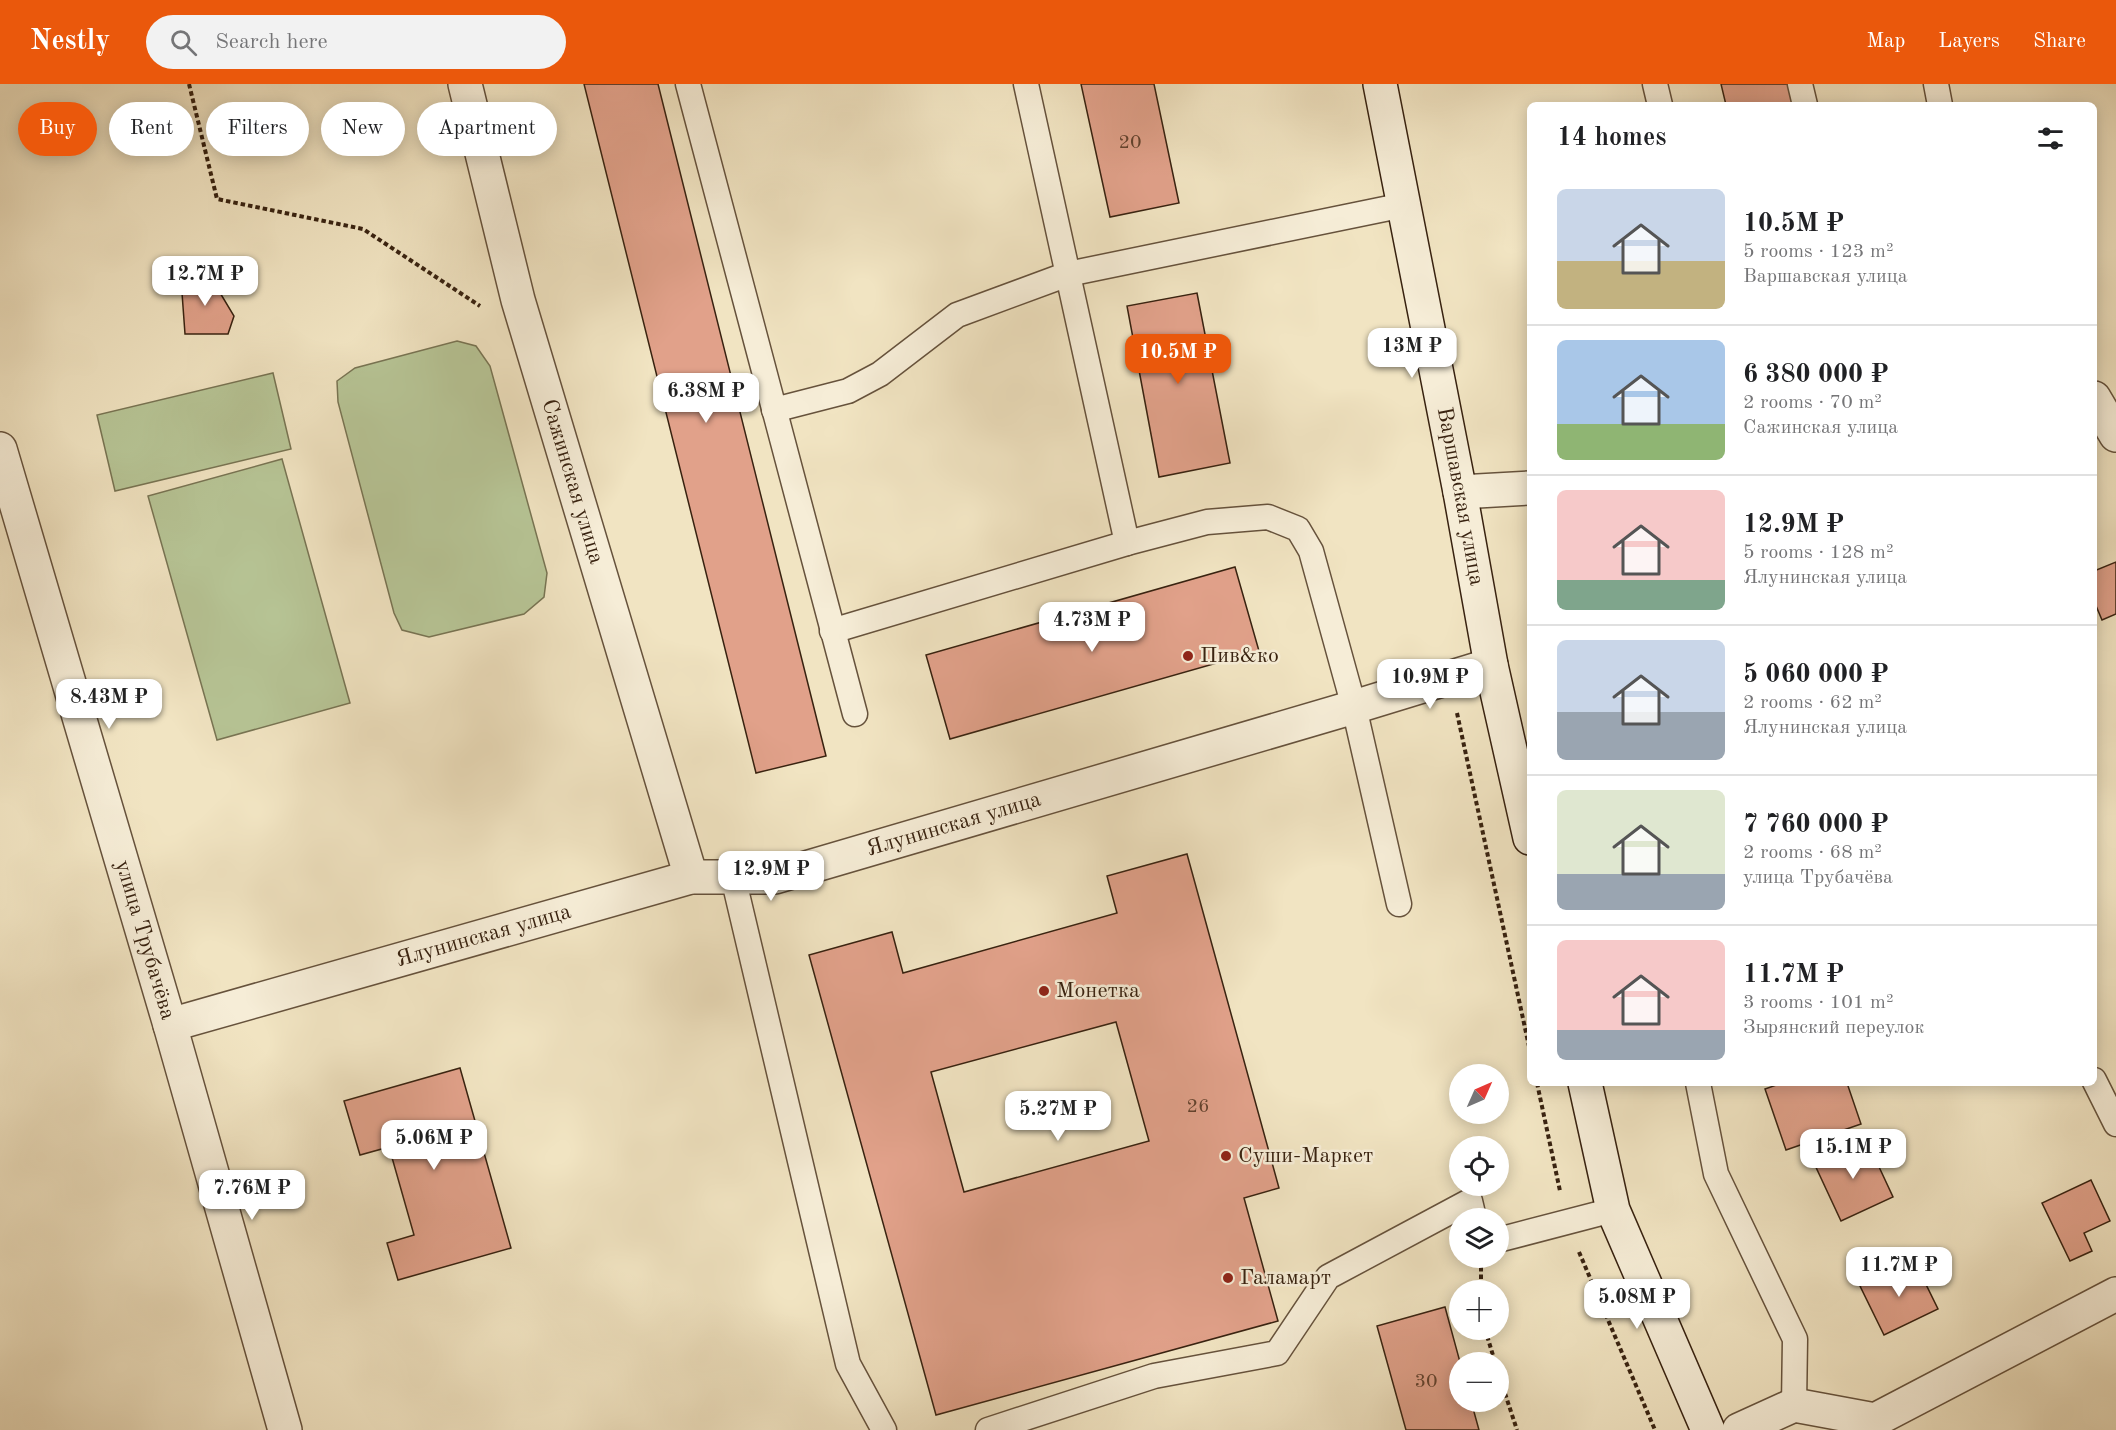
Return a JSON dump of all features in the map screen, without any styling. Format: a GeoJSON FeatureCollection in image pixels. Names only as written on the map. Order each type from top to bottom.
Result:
{"type":"FeatureCollection","features":[{"type":"Feature","properties":{"kind":"street","name":"Сажинская улица"},"geometry":{"type":"LineString","coordinates":[[465,84],[518,300],[691,877]]}},
{"type":"Feature","properties":{"kind":"street","name":"Варшавская улица"},"geometry":{"type":"LineString","coordinates":[[1380,84],[1460,492],[1491,664],[1527,825]]}},
{"type":"Feature","properties":{"kind":"street"},"geometry":{"type":"LineString","coordinates":[[2097,403],[2116,435]]}},
{"type":"Feature","properties":{"kind":"street","name":"улица Трубачёва"},"geometry":{"type":"LineString","coordinates":[[0,449],[170,1025],[285,1430]]}},
{"type":"Feature","properties":{"kind":"street"},"geometry":{"type":"LineString","coordinates":[[1460,492],[1527,488]]}},
{"type":"Feature","properties":{"kind":"street","name":"Ялунинская улица"},"geometry":{"type":"LineString","coordinates":[[170,1025],[691,877],[775,877],[1354,708],[1491,664]]}},
{"type":"Feature","properties":{"kind":"street"},"geometry":{"type":"LineString","coordinates":[[1586,1086],[1613,1210],[1708,1430]]}},
{"type":"Feature","properties":{"kind":"street"},"geometry":{"type":"LineString","coordinates":[[1739,1430],[1794,1405],[1878,1425],[2116,1294]]}},
{"type":"Feature","properties":{"kind":"lane"},"geometry":{"type":"LineString","coordinates":[[688,84],[855,714]]}},
{"type":"Feature","properties":{"kind":"lane"},"geometry":{"type":"LineString","coordinates":[[1026,84],[1127,543]]}},
{"type":"Feature","properties":{"kind":"lane"},"geometry":{"type":"LineString","coordinates":[[1656,84],[1659,102]]}},
{"type":"Feature","properties":{"kind":"lane"},"geometry":{"type":"LineString","coordinates":[[1800,84],[1804,102]]}},
{"type":"Feature","properties":{"kind":"lane"},"geometry":{"type":"LineString","coordinates":[[1936,84],[1939,102]]}},
{"type":"Feature","properties":{"kind":"lane"},"geometry":{"type":"LineString","coordinates":[[774,410],[848,391],[879,374],[957,315],[1068,274],[1404,205]]}},
{"type":"Feature","properties":{"kind":"lane"},"geometry":{"type":"LineString","coordinates":[[832,631],[1127,543],[1207,522],[1268,517],[1298,529],[1311,551],[1354,708],[1399,904]]}},
{"type":"Feature","properties":{"kind":"lane"},"geometry":{"type":"LineString","coordinates":[[733,877],[848,1364],[884,1430]]}},
{"type":"Feature","properties":{"kind":"lane"},"geometry":{"type":"LineString","coordinates":[[1699,1086],[1716,1174],[1796,1339],[1794,1405]]}},
{"type":"Feature","properties":{"kind":"lane"},"geometry":{"type":"LineString","coordinates":[[2097,1086],[2116,1124]]}},
{"type":"Feature","properties":{"kind":"lane"},"geometry":{"type":"LineString","coordinates":[[1457,1208],[1470,1201],[1472,1208]]}},
{"type":"Feature","properties":{"kind":"lane"},"geometry":{"type":"LineString","coordinates":[[1509,1237],[1613,1210]]}},
{"type":"Feature","properties":{"kind":"lane"},"geometry":{"type":"LineString","coordinates":[[988,1430],[1154,1376],[1277,1353],[1328,1277],[1449,1212]]}},
{"type":"Feature","properties":{"kind":"path"},"geometry":{"type":"LineString","coordinates":[[189,84],[217,199],[363,229],[481,306]]}},
{"type":"Feature","properties":{"kind":"path"},"geometry":{"type":"LineString","coordinates":[[1449,677],[1527,1037]]}},
{"type":"Feature","properties":{"kind":"path"},"geometry":{"type":"LineString","coordinates":[[1538,1086],[1567,1222],[1655,1430]]}},
{"type":"Feature","properties":{"kind":"path"},"geometry":{"type":"LineString","coordinates":[[1509,1406],[1517,1430]]}},
{"type":"Feature","properties":{"kind":"green space"},"geometry":{"type":"Polygon","coordinates":[[[457,341],[476,346],[490,366],[547,573],[544,597],[524,614],[429,637],[402,630],[394,613],[338,402],[337,381],[355,368],[457,341]]]}},
{"type":"Feature","properties":{"kind":"green space"},"geometry":{"type":"Polygon","coordinates":[[[273,373],[291,449],[115,491],[97,415],[273,373]]]}},
{"type":"Feature","properties":{"kind":"green space"},"geometry":{"type":"Polygon","coordinates":[[[282,459],[350,703],[217,740],[148,496],[282,459]]]}},
{"type":"Feature","properties":{"kind":"building"},"geometry":{"type":"Polygon","coordinates":[[[584,84],[658,84],[826,756],[756,773],[584,84]]]}},
{"type":"Feature","properties":{"kind":"building"},"geometry":{"type":"Polygon","coordinates":[[[1081,84],[1154,84],[1179,203],[1110,217],[1081,84]]]}},
{"type":"Feature","properties":{"kind":"building"},"geometry":{"type":"Polygon","coordinates":[[[1721,84],[1800,84],[1804,102],[1725,102],[1721,84]]]}},
{"type":"Feature","properties":{"kind":"building"},"geometry":{"type":"Polygon","coordinates":[[[207,271],[234,316],[228,334],[185,334],[181,279],[207,271]]]}},
{"type":"Feature","properties":{"kind":"building"},"geometry":{"type":"Polygon","coordinates":[[[1197,293],[1230,463],[1159,477],[1127,306],[1197,293]]]}},
{"type":"Feature","properties":{"kind":"building"},"geometry":{"type":"Polygon","coordinates":[[[2116,562],[2116,614],[2102,620],[2097,608],[2097,570],[2116,562]]]}},
{"type":"Feature","properties":{"kind":"building"},"geometry":{"type":"Polygon","coordinates":[[[1235,567],[1259,651],[950,739],[926,655],[1235,567]]]}},
{"type":"Feature","properties":{"kind":"building"},"geometry":{"type":"Polygon","coordinates":[[[1187,854],[1279,1188],[1244,1198],[1278,1321],[936,1415],[809,955],[892,932],[903,973],[1117,913],[1107,876],[1187,854]],[[1116,1022],[931,1072],[964,1192],[1149,1141],[1116,1022]]]}},
{"type":"Feature","properties":{"kind":"building"},"geometry":{"type":"Polygon","coordinates":[[[460,1068],[511,1248],[398,1280],[387,1243],[414,1235],[389,1147],[360,1155],[344,1101],[460,1068]]]}},
{"type":"Feature","properties":{"kind":"building"},"geometry":{"type":"Polygon","coordinates":[[[1774,1086],[1848,1086],[1861,1124],[1786,1150],[1765,1089],[1774,1086]]]}},
{"type":"Feature","properties":{"kind":"building"},"geometry":{"type":"Polygon","coordinates":[[[1866,1139],[1893,1197],[1841,1221],[1814,1163],[1866,1139]]]}},
{"type":"Feature","properties":{"kind":"building"},"geometry":{"type":"Polygon","coordinates":[[[2091,1180],[2110,1221],[2084,1233],[2092,1251],[2070,1261],[2042,1203],[2091,1180]]]}},
{"type":"Feature","properties":{"kind":"building"},"geometry":{"type":"Polygon","coordinates":[[[1914,1260],[1938,1309],[1884,1335],[1860,1286],[1914,1260]]]}},
{"type":"Feature","properties":{"kind":"building"},"geometry":{"type":"Polygon","coordinates":[[[1445,1307],[1449,1322],[1449,1340],[1454,1340],[1457,1352],[1449,1352],[1449,1412],[1474,1412],[1479,1430],[1406,1430],[1377,1326],[1445,1307]]]}},
{"type":"Feature","properties":{"kind":"place","name":"Пив&ко"},"geometry":{"type":"Point","coordinates":[1188,656]}},
{"type":"Feature","properties":{"kind":"place","name":"Монетка"},"geometry":{"type":"Point","coordinates":[1044,991]}},
{"type":"Feature","properties":{"kind":"place","name":"Суши-Маркет"},"geometry":{"type":"Point","coordinates":[1226,1156]}},
{"type":"Feature","properties":{"kind":"place","name":"Галамарт"},"geometry":{"type":"Point","coordinates":[1228,1278]}}]}
